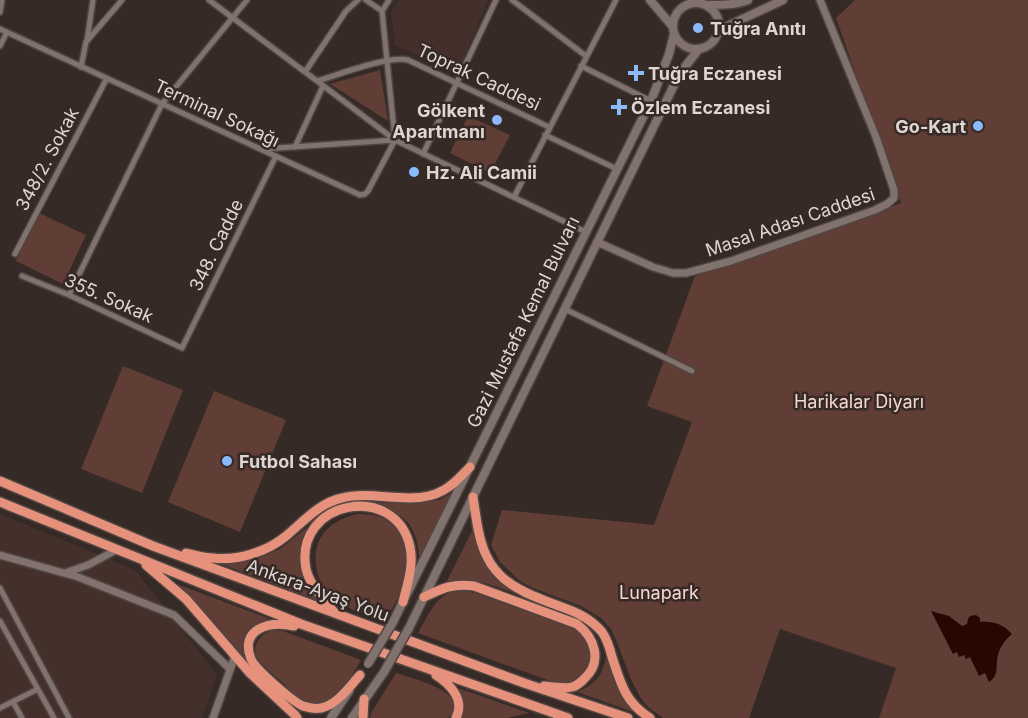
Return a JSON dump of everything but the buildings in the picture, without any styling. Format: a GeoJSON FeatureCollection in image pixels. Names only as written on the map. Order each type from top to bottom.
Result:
{"type":"FeatureCollection","features":[{"type":"Feature","properties":{"kind":"highway"},"geometry":{"type":"LineString","coordinates":[[153,546],[214,559],[255,553],[284,538],[327,503],[354,496],[418,497],[439,492],[450,486],[470,467]]}},
{"type":"Feature","properties":{"kind":"highway","name":"Ankara-Ayaş Yolu"},"geometry":{"type":"LineString","coordinates":[[0,481],[153,546],[524,683],[628,718]]}},
{"type":"Feature","properties":{"kind":"highway"},"geometry":{"type":"LineString","coordinates":[[473,497],[482,546],[494,570],[511,585],[579,613],[592,622],[603,634],[626,694],[639,711],[650,718]]}},
{"type":"Feature","properties":{"kind":"highway","name":"Ankara-Ayaş Yolu"},"geometry":{"type":"LineString","coordinates":[[0,502],[301,624],[568,718]]}},
{"type":"Feature","properties":{"kind":"highway"},"geometry":{"type":"LineString","coordinates":[[336,614],[316,590],[306,571],[305,554],[308,539],[316,524],[331,513],[346,507],[373,508],[385,513],[403,529],[411,549],[411,566],[403,602]]}},
{"type":"Feature","properties":{"kind":"highway"},"geometry":{"type":"LineString","coordinates":[[140,560],[186,599],[250,673],[297,718]]}},
{"type":"Feature","properties":{"kind":"highway"},"geometry":{"type":"LineString","coordinates":[[424,597],[446,586],[461,584],[474,586],[577,624],[585,630],[595,648],[596,658],[588,676],[579,684],[572,687],[558,687],[524,683]]}},
{"type":"Feature","properties":{"kind":"highway"},"geometry":{"type":"LineString","coordinates":[[325,633],[284,624],[265,626],[253,634],[250,641],[249,650],[252,661],[292,699],[311,708],[322,708],[332,703],[360,675]]}},
{"type":"Feature","properties":{"kind":"highway"},"geometry":{"type":"LineString","coordinates":[[421,666],[442,679],[454,690],[459,706],[456,718]]}},
{"type":"Feature","properties":{"kind":"highway"},"geometry":{"type":"LineString","coordinates":[[363,718],[364,699]]}},
{"type":"Feature","properties":{"kind":"main road"},"geometry":{"type":"LineString","coordinates":[[650,0],[674,31],[678,40],[684,45],[699,49],[713,42],[719,30],[720,22],[707,5]]}},
{"type":"Feature","properties":{"kind":"main road"},"geometry":{"type":"LineString","coordinates":[[683,0],[693,3]]}},
{"type":"Feature","properties":{"kind":"main road"},"geometry":{"type":"LineString","coordinates":[[674,31],[676,14],[686,5],[693,3],[732,4],[748,0]]}},
{"type":"Feature","properties":{"kind":"main road"},"geometry":{"type":"LineString","coordinates":[[719,30],[783,0]]}},
{"type":"Feature","properties":{"kind":"main road","name":"Gazi Mustafa Kemal Bulvarı"},"geometry":{"type":"LineString","coordinates":[[331,718],[368,664],[403,602],[651,101],[669,54],[674,31]]}},
{"type":"Feature","properties":{"kind":"main road","name":"Gazi Mustafa Kemal Bulvarı"},"geometry":{"type":"LineString","coordinates":[[352,718],[384,672],[409,628],[675,83],[699,49]]}},
{"type":"Feature","properties":{"kind":"street"},"geometry":{"type":"LineString","coordinates":[[0,12],[2,0]]}},
{"type":"Feature","properties":{"kind":"street"},"geometry":{"type":"LineString","coordinates":[[81,67],[93,0]]}},
{"type":"Feature","properties":{"kind":"street"},"geometry":{"type":"LineString","coordinates":[[86,42],[122,0]]}},
{"type":"Feature","properties":{"kind":"street"},"geometry":{"type":"LineString","coordinates":[[209,0],[395,140],[586,232]]}},
{"type":"Feature","properties":{"kind":"street"},"geometry":{"type":"LineString","coordinates":[[69,295],[162,104],[247,0]]}},
{"type":"Feature","properties":{"kind":"street"},"geometry":{"type":"LineString","coordinates":[[305,72],[346,11],[358,0]]}},
{"type":"Feature","properties":{"kind":"street"},"geometry":{"type":"LineString","coordinates":[[366,0],[382,11]]}},
{"type":"Feature","properties":{"kind":"street"},"geometry":{"type":"LineString","coordinates":[[389,0],[382,11],[395,140]]}},
{"type":"Feature","properties":{"kind":"street"},"geometry":{"type":"LineString","coordinates":[[423,154],[495,0]]}},
{"type":"Feature","properties":{"kind":"street"},"geometry":{"type":"LineString","coordinates":[[512,0],[586,56]]}},
{"type":"Feature","properties":{"kind":"street"},"geometry":{"type":"LineString","coordinates":[[514,197],[616,0]]}},
{"type":"Feature","properties":{"kind":"street","name":"Masal Adası Caddesi"},"geometry":{"type":"LineString","coordinates":[[597,242],[653,267],[673,273],[686,273],[737,258],[875,210],[894,198],[894,190],[876,137],[820,0]]}},
{"type":"Feature","properties":{"kind":"street","name":"Terminal Sokağı"},"geometry":{"type":"LineString","coordinates":[[0,29],[360,195],[369,191],[395,140]]}},
{"type":"Feature","properties":{"kind":"street"},"geometry":{"type":"LineString","coordinates":[[0,46],[7,32]]}},
{"type":"Feature","properties":{"kind":"street","name":"Toprak Caddesi"},"geometry":{"type":"LineString","coordinates":[[317,81],[401,58],[549,126]]}},
{"type":"Feature","properties":{"kind":"street"},"geometry":{"type":"LineString","coordinates":[[581,66],[651,101]]}},
{"type":"Feature","properties":{"kind":"street","name":"348/2. Sokak"},"geometry":{"type":"LineString","coordinates":[[15,255],[107,78]]}},
{"type":"Feature","properties":{"kind":"street"},"geometry":{"type":"LineString","coordinates":[[296,147],[323,86]]}},
{"type":"Feature","properties":{"kind":"street"},"geometry":{"type":"LineString","coordinates":[[545,135],[617,169]]}},
{"type":"Feature","properties":{"kind":"street"},"geometry":{"type":"LineString","coordinates":[[261,149],[395,140]]}},
{"type":"Feature","properties":{"kind":"street","name":"348. Cadde"},"geometry":{"type":"LineString","coordinates":[[182,348],[276,156]]}},
{"type":"Feature","properties":{"kind":"street","name":"355. Sokak"},"geometry":{"type":"LineString","coordinates":[[22,276],[69,295],[182,348]]}},
{"type":"Feature","properties":{"kind":"street"},"geometry":{"type":"LineString","coordinates":[[565,309],[692,371]]}},
{"type":"Feature","properties":{"kind":"street"},"geometry":{"type":"LineString","coordinates":[[65,573],[88,565],[116,550]]}},
{"type":"Feature","properties":{"kind":"street"},"geometry":{"type":"LineString","coordinates":[[0,555],[78,577],[174,615],[230,669]]}},
{"type":"Feature","properties":{"kind":"street"},"geometry":{"type":"LineString","coordinates":[[0,588],[69,718]]}},
{"type":"Feature","properties":{"kind":"street"},"geometry":{"type":"LineString","coordinates":[[0,621],[54,718]]}},
{"type":"Feature","properties":{"kind":"street"},"geometry":{"type":"LineString","coordinates":[[213,718],[236,656]]}},
{"type":"Feature","properties":{"kind":"street"},"geometry":{"type":"LineString","coordinates":[[0,708],[38,689]]}},
{"type":"Feature","properties":{"kind":"street"},"geometry":{"type":"LineString","coordinates":[[14,702],[22,718]]}},
{"type":"Feature","properties":{"kind":"shaded area"},"geometry":{"type":"Polygon","coordinates":[[[399,0],[488,0],[458,73],[395,45],[391,12],[399,0]]]}},
{"type":"Feature","properties":{"kind":"shaded area"},"geometry":{"type":"Polygon","coordinates":[[[0,514],[135,570],[217,675],[202,718],[0,718],[0,514]]]}},
{"type":"Feature","properties":{"kind":"shaded area"},"geometry":{"type":"Polygon","coordinates":[[[931,611],[949,616],[962,626],[967,624],[970,616],[976,615],[980,618],[980,622],[998,624],[1012,634],[1000,649],[995,676],[989,682],[985,673],[979,676],[970,657],[966,659],[964,655],[959,657],[957,652],[953,654],[931,611]]]}},
{"type":"Feature","properties":{"kind":"green space","name":"Harikalar Diyarı"},"geometry":{"type":"Polygon","coordinates":[[[855,0],[1028,0],[1028,718],[879,718],[896,668],[780,629],[749,718],[663,718],[648,707],[640,697],[611,629],[601,618],[581,606],[520,581],[500,562],[491,545],[502,510],[654,525],[692,422],[647,406],[695,276],[901,203],[836,18],[855,0]]]}},
{"type":"Feature","properties":{"kind":"green space"},"geometry":{"type":"Polygon","coordinates":[[[380,70],[388,121],[330,84],[380,70]]]}},
{"type":"Feature","properties":{"kind":"green space"},"geometry":{"type":"Polygon","coordinates":[[[468,116],[510,135],[490,173],[450,153],[468,116]]]}},
{"type":"Feature","properties":{"kind":"green space"},"geometry":{"type":"Polygon","coordinates":[[[39,213],[86,235],[63,284],[16,261],[39,213]]]}},
{"type":"Feature","properties":{"kind":"green space"},"geometry":{"type":"Polygon","coordinates":[[[123,366],[183,390],[142,493],[81,469],[123,366]]]}},
{"type":"Feature","properties":{"kind":"green space","name":"Futbol Sahası"},"geometry":{"type":"Polygon","coordinates":[[[214,391],[286,420],[240,532],[168,502],[214,391]]]}},
{"type":"Feature","properties":{"kind":"green space"},"geometry":{"type":"Polygon","coordinates":[[[455,491],[420,562],[415,536],[405,519],[388,509],[362,503],[426,502],[440,500],[455,491]]]}},
{"type":"Feature","properties":{"kind":"green space"},"geometry":{"type":"Polygon","coordinates":[[[328,511],[304,550],[321,602],[221,564],[256,559],[280,549],[328,511]]]}},
{"type":"Feature","properties":{"kind":"green space"},"geometry":{"type":"Polygon","coordinates":[[[357,514],[374,515],[390,522],[403,538],[406,548],[408,558],[405,579],[384,621],[353,610],[333,598],[320,582],[317,571],[316,550],[319,541],[330,527],[357,514]]]}},
{"type":"Feature","properties":{"kind":"green space"},"geometry":{"type":"Polygon","coordinates":[[[475,525],[481,554],[488,568],[503,584],[522,596],[475,581],[446,583],[475,525]]]}},
{"type":"Feature","properties":{"kind":"green space"},"geometry":{"type":"Polygon","coordinates":[[[177,584],[270,619],[250,629],[244,640],[246,662],[177,584]]]}},
{"type":"Feature","properties":{"kind":"green space"},"geometry":{"type":"Polygon","coordinates":[[[456,590],[475,593],[572,628],[587,642],[590,655],[588,668],[580,678],[571,682],[550,681],[418,633],[437,602],[456,590]]]}},
{"type":"Feature","properties":{"kind":"green space"},"geometry":{"type":"Polygon","coordinates":[[[273,630],[283,631],[361,660],[338,695],[322,702],[306,702],[293,694],[262,665],[257,657],[255,652],[257,642],[273,630]]]}},
{"type":"Feature","properties":{"kind":"green space"},"geometry":{"type":"Polygon","coordinates":[[[606,651],[639,714],[577,692],[590,685],[599,676],[606,658],[606,651]]]}},
{"type":"Feature","properties":{"kind":"green space"},"geometry":{"type":"Polygon","coordinates":[[[396,673],[426,683],[447,694],[453,701],[454,709],[448,718],[370,718],[396,673]]]}},
{"type":"Feature","properties":{"kind":"green space"},"geometry":{"type":"Polygon","coordinates":[[[458,688],[529,713],[507,718],[459,718],[463,703],[458,688]]]}},
{"type":"Feature","properties":{"kind":"place","name":"Tuğra Anıtı"},"geometry":{"type":"Point","coordinates":[698,28]}},
{"type":"Feature","properties":{"kind":"place","name":"Tuğra Eczanesi"},"geometry":{"type":"Point","coordinates":[636,73]}},
{"type":"Feature","properties":{"kind":"place","name":"Özlem Eczanesi"},"geometry":{"type":"Point","coordinates":[619,107]}},
{"type":"Feature","properties":{"kind":"place","name":"Gölkent Apartmanı"},"geometry":{"type":"Point","coordinates":[497,120]}},
{"type":"Feature","properties":{"kind":"place","name":"Go-Kart"},"geometry":{"type":"Point","coordinates":[978,126]}},
{"type":"Feature","properties":{"kind":"place","name":"Hz. Ali Camii"},"geometry":{"type":"Point","coordinates":[414,172]}},
{"type":"Feature","properties":{"kind":"place","name":"Futbol Sahası"},"geometry":{"type":"Point","coordinates":[227,461]}},
{"type":"Feature","properties":{"kind":"park label","name":"Lunapark"},"geometry":{"type":"Point","coordinates":[659,592]}}]}
